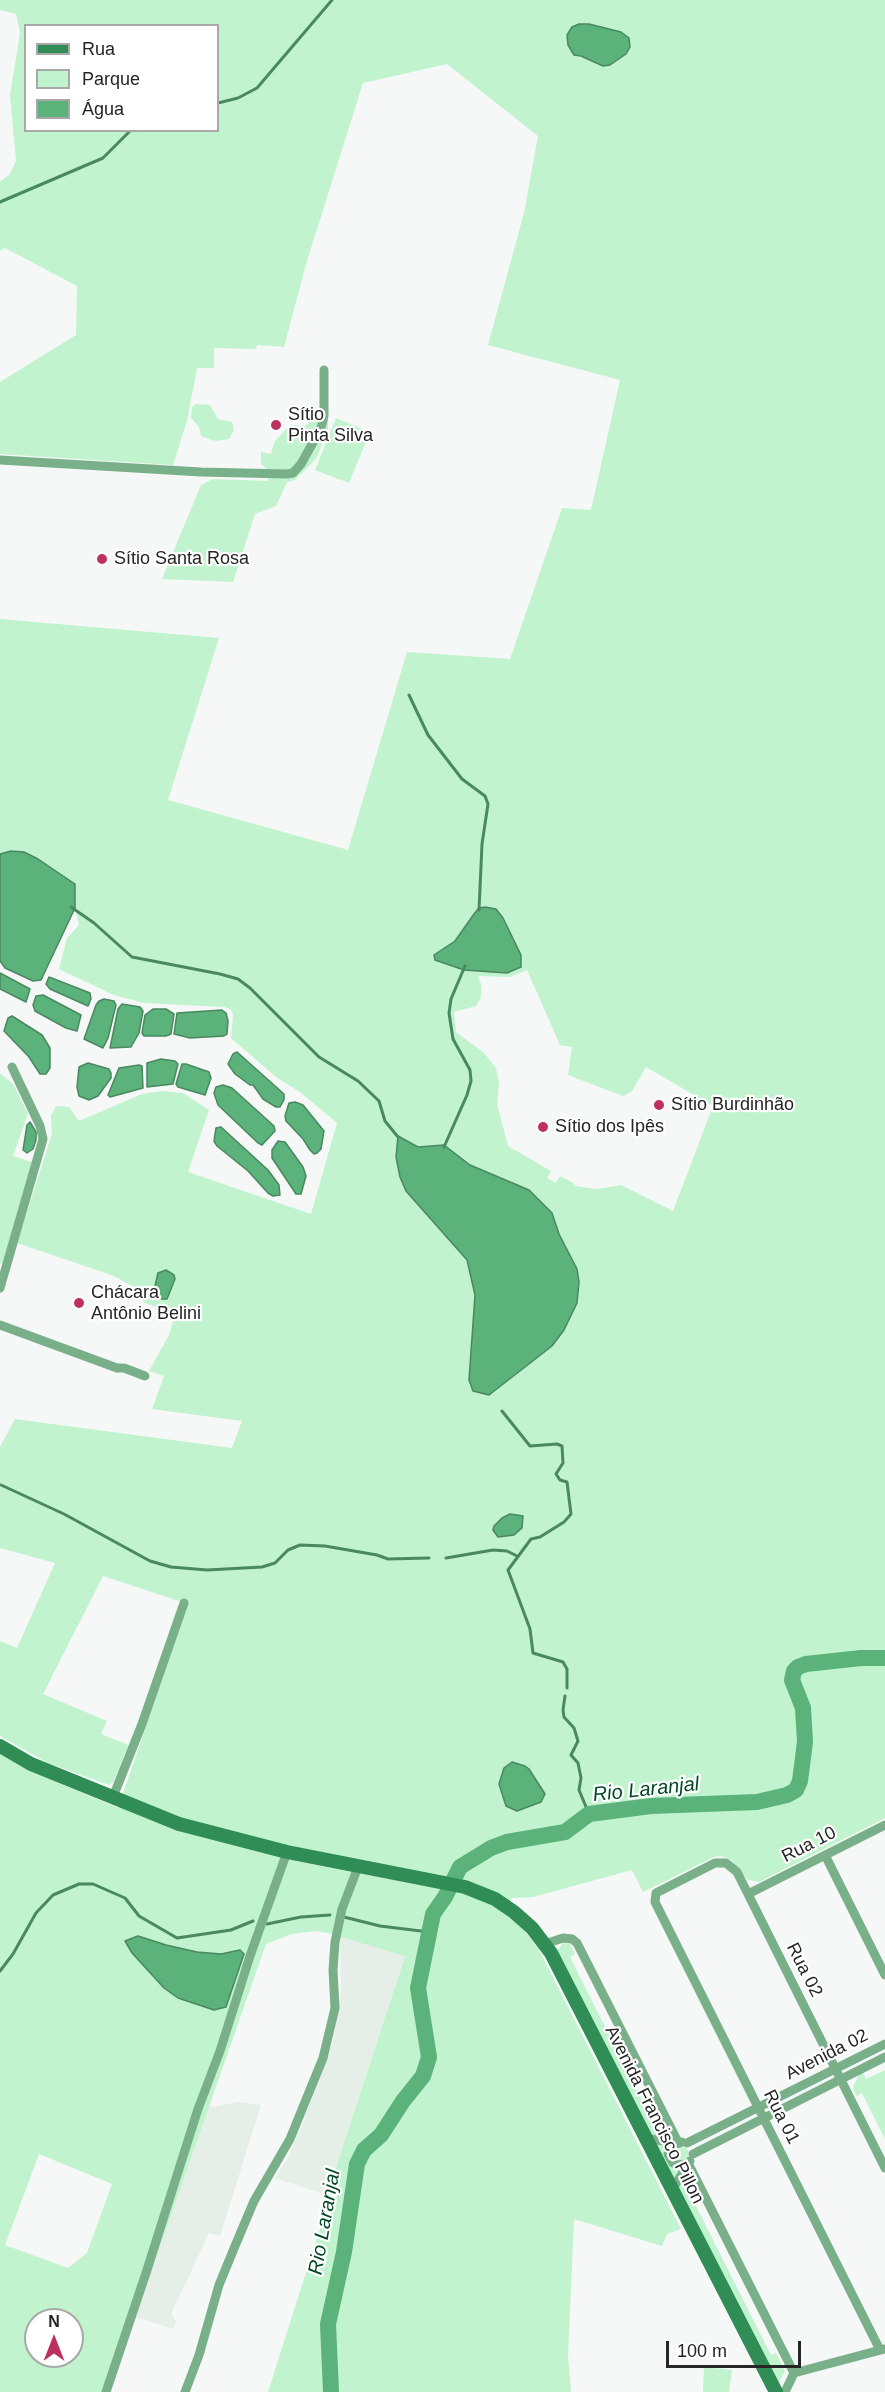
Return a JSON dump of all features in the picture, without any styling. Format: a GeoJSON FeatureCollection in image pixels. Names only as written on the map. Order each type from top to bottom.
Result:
{"type":"FeatureCollection","features":[{"type":"Feature","properties":{"kind":"main road","name":"Avenida Francisco Pillon"},"geometry":{"type":"LineString","coordinates":[[0,1746],[31,1764],[179,1824],[287,1852],[465,1887],[505,1905],[523,1920],[545,1944],[776,2392]]}},
{"type":"Feature","properties":{"kind":"street"},"geometry":{"type":"LineString","coordinates":[[0,460],[201,472],[287,474],[293,472],[301,464],[321,428],[324,416],[324,370]]}},
{"type":"Feature","properties":{"kind":"street"},"geometry":{"type":"LineString","coordinates":[[0,1288],[43,1139],[40,1126],[12,1067]]}},
{"type":"Feature","properties":{"kind":"street"},"geometry":{"type":"LineString","coordinates":[[0,1325],[145,1376]]}},
{"type":"Feature","properties":{"kind":"street"},"geometry":{"type":"LineString","coordinates":[[113,1797],[142,1725],[184,1603]]}},
{"type":"Feature","properties":{"kind":"street","name":"Rua 10"},"geometry":{"type":"LineString","coordinates":[[748,1894],[885,1825]]}},
{"type":"Feature","properties":{"kind":"street"},"geometry":{"type":"LineString","coordinates":[[106,2392],[198,2109],[217,2060],[287,1852]]}},
{"type":"Feature","properties":{"kind":"street"},"geometry":{"type":"LineString","coordinates":[[825,1855],[885,1975]]}},
{"type":"Feature","properties":{"kind":"street","name":"Rua 02"},"geometry":{"type":"LineString","coordinates":[[655,1897],[656,1893],[710,1864],[720,1862],[737,1872],[885,2168]]}},
{"type":"Feature","properties":{"kind":"street"},"geometry":{"type":"LineString","coordinates":[[185,2392],[199,2355],[219,2285],[235,2246],[254,2201],[290,2139],[323,2058],[335,2008],[333,1970],[335,1942],[342,1909],[358,1867]]}},
{"type":"Feature","properties":{"kind":"street","name":"Rua 01"},"geometry":{"type":"LineString","coordinates":[[655,1897],[758,2108],[882,2350]]}},
{"type":"Feature","properties":{"kind":"street"},"geometry":{"type":"LineString","coordinates":[[545,1944],[563,1938],[572,1939],[576,1943],[680,2143],[794,2373]]}},
{"type":"Feature","properties":{"kind":"street","name":"Avenida 02"},"geometry":{"type":"LineString","coordinates":[[680,2143],[758,2108],[885,2044]]}},
{"type":"Feature","properties":{"kind":"street","name":"Avenida 02"},"geometry":{"type":"LineString","coordinates":[[689,2161],[764,2118],[885,2057]]}},
{"type":"Feature","properties":{"kind":"street"},"geometry":{"type":"LineString","coordinates":[[645,2138],[680,2143]]}},
{"type":"Feature","properties":{"kind":"street"},"geometry":{"type":"LineString","coordinates":[[680,2143],[669,2150],[670,2159],[677,2165],[689,2161]]}},
{"type":"Feature","properties":{"kind":"street"},"geometry":{"type":"LineString","coordinates":[[672,2190],[689,2161]]}},
{"type":"Feature","properties":{"kind":"street"},"geometry":{"type":"LineString","coordinates":[[794,2373],[882,2350]]}},
{"type":"Feature","properties":{"kind":"street"},"geometry":{"type":"LineString","coordinates":[[785,2392],[794,2373]]}},
{"type":"Feature","properties":{"kind":"shaded area"},"geometry":{"type":"Polygon","coordinates":[[[340,1936],[405,1955],[327,2195],[275,2178],[286,2161],[303,2123],[333,2042],[341,1992],[340,1936]]]}},
{"type":"Feature","properties":{"kind":"shaded area"},"geometry":{"type":"Polygon","coordinates":[[[238,2102],[261,2105],[220,2236],[209,2233],[171,2314],[176,2322],[173,2329],[136,2317],[208,2105],[214,2107],[238,2102]]]}},
{"type":"Feature","properties":{"kind":"green space"},"geometry":{"type":"Polygon","coordinates":[[[0,0],[885,0],[885,1818],[759,1882],[748,1880],[731,1860],[721,1856],[714,1857],[643,1892],[632,1870],[533,1897],[512,1898],[503,1910],[519,1924],[538,1948],[681,2229],[667,2234],[662,2246],[574,2219],[568,2356],[571,2392],[268,2392],[330,2197],[327,2195],[405,1956],[316,1931],[292,1934],[266,1944],[109,2392],[0,2392],[0,1754],[24,1768],[118,1808],[188,1604],[103,1576],[43,1694],[107,1721],[101,1734],[128,1745],[114,1781],[109,1785],[48,1763],[0,1736],[0,1641],[17,1648],[55,1563],[0,1548],[0,1447],[15,1419],[232,1448],[242,1421],[152,1409],[164,1376],[149,1371],[169,1335],[175,1315],[143,1302],[145,1293],[114,1276],[17,1243],[52,1134],[51,1116],[56,1106],[69,1107],[79,1121],[142,1094],[162,1091],[183,1093],[209,1110],[188,1172],[311,1214],[337,1123],[300,1092],[276,1077],[231,1038],[233,1015],[231,1010],[225,1007],[144,1003],[114,995],[59,969],[67,938],[79,925],[75,908],[75,884],[11,851],[0,854],[0,619],[219,638],[168,800],[348,850],[407,652],[510,659],[562,508],[591,510],[620,380],[488,345],[524,213],[538,136],[447,64],[363,83],[306,264],[284,347],[257,345],[256,349],[214,348],[214,368],[197,368],[187,421],[173,465],[0,454],[0,382],[76,335],[77,286],[5,248],[0,251],[0,182],[10,174],[16,161],[10,95],[20,33],[16,14],[0,10],[0,0]],[[527,970],[510,977],[478,976],[481,984],[481,997],[476,1006],[454,1012],[456,1032],[484,1053],[496,1068],[499,1083],[497,1104],[508,1146],[551,1171],[547,1178],[556,1183],[560,1176],[575,1186],[597,1189],[621,1185],[673,1211],[713,1106],[646,1067],[632,1091],[623,1096],[568,1075],[572,1047],[560,1045],[527,970]],[[398,1136],[444,1232],[466,1260],[475,1295],[469,1380],[489,1395],[552,1346],[564,1330],[577,1269],[555,1222],[529,1190],[470,1165],[444,1145],[418,1147],[398,1136]],[[39,2154],[5,2245],[68,2268],[87,2253],[112,2184],[39,2154]]]}},
{"type":"Feature","properties":{"kind":"green space"},"geometry":{"type":"Polygon","coordinates":[[[196,404],[210,405],[218,419],[232,422],[234,430],[229,439],[215,441],[201,436],[199,427],[191,418],[192,407],[196,404]]]}},
{"type":"Feature","properties":{"kind":"green space"},"geometry":{"type":"Polygon","coordinates":[[[316,416],[328,417],[328,430],[316,459],[295,480],[287,482],[276,506],[255,514],[233,582],[162,579],[201,485],[213,479],[268,481],[268,470],[261,464],[261,452],[271,454],[275,441],[290,425],[305,426],[316,416]]]}},
{"type":"Feature","properties":{"kind":"green space"},"geometry":{"type":"Polygon","coordinates":[[[336,418],[370,432],[349,483],[315,470],[336,418]]]}},
{"type":"Feature","properties":{"kind":"green space"},"geometry":{"type":"Polygon","coordinates":[[[0,1073],[13,1084],[28,1114],[13,1156],[35,1163],[4,1262],[0,1264],[0,1073]]]}},
{"type":"Feature","properties":{"kind":"green space"},"geometry":{"type":"Polygon","coordinates":[[[563,1943],[570,1944],[575,1954],[570,1957],[652,2120],[657,2118],[673,2149],[682,2146],[688,2150],[688,2157],[679,2162],[692,2187],[688,2190],[771,2355],[776,2353],[785,2371],[779,2382],[557,1951],[563,1943]]]}},
{"type":"Feature","properties":{"kind":"green space"},"geometry":{"type":"Polygon","coordinates":[[[885,2070],[885,2139],[862,2093],[856,2096],[853,2087],[859,2075],[863,2073],[866,2079],[885,2070]]]}},
{"type":"Feature","properties":{"kind":"green space"},"geometry":{"type":"Polygon","coordinates":[[[704,2367],[732,2370],[729,2392],[703,2392],[704,2367]]]}},
{"type":"Feature","properties":{"kind":"water"},"geometry":{"type":"Polygon","coordinates":[[[589,24],[621,32],[629,38],[630,47],[626,54],[610,65],[603,66],[574,55],[568,45],[567,35],[572,27],[589,24]]]}},
{"type":"Feature","properties":{"kind":"water"},"geometry":{"type":"Polygon","coordinates":[[[11,851],[24,852],[38,859],[75,884],[75,908],[41,980],[33,981],[5,968],[0,961],[0,854],[11,851]]]}},
{"type":"Feature","properties":{"kind":"water"},"geometry":{"type":"Polygon","coordinates":[[[479,908],[496,909],[503,918],[521,955],[521,967],[507,973],[464,970],[435,960],[434,955],[455,941],[479,908]]]}},
{"type":"Feature","properties":{"kind":"water"},"geometry":{"type":"Polygon","coordinates":[[[0,973],[30,989],[26,1002],[0,989],[0,973]]]}},
{"type":"Feature","properties":{"kind":"water"},"geometry":{"type":"Polygon","coordinates":[[[49,977],[90,993],[91,999],[88,1006],[50,989],[46,984],[49,977]]]}},
{"type":"Feature","properties":{"kind":"water"},"geometry":{"type":"Polygon","coordinates":[[[43,995],[81,1015],[77,1031],[66,1028],[35,1011],[33,1005],[36,996],[43,995]]]}},
{"type":"Feature","properties":{"kind":"water"},"geometry":{"type":"Polygon","coordinates":[[[104,999],[114,1001],[116,1005],[108,1038],[103,1048],[84,1039],[96,1005],[104,999]]]}},
{"type":"Feature","properties":{"kind":"water"},"geometry":{"type":"Polygon","coordinates":[[[122,1004],[140,1007],[143,1011],[139,1033],[131,1047],[110,1048],[118,1009],[122,1004]]]}},
{"type":"Feature","properties":{"kind":"water"},"geometry":{"type":"Polygon","coordinates":[[[153,1009],[166,1009],[174,1014],[171,1034],[144,1036],[142,1033],[145,1015],[153,1009]]]}},
{"type":"Feature","properties":{"kind":"water"},"geometry":{"type":"Polygon","coordinates":[[[222,1010],[226,1013],[228,1021],[227,1034],[224,1036],[190,1038],[174,1034],[177,1013],[222,1010]]]}},
{"type":"Feature","properties":{"kind":"water"},"geometry":{"type":"Polygon","coordinates":[[[12,1016],[42,1035],[50,1048],[50,1068],[46,1074],[40,1074],[29,1057],[4,1031],[8,1018],[12,1016]]]}},
{"type":"Feature","properties":{"kind":"water"},"geometry":{"type":"Polygon","coordinates":[[[237,1052],[284,1094],[280,1107],[263,1099],[253,1085],[235,1074],[228,1064],[233,1054],[237,1052]]]}},
{"type":"Feature","properties":{"kind":"water"},"geometry":{"type":"Polygon","coordinates":[[[161,1059],[175,1061],[178,1064],[173,1084],[147,1087],[147,1063],[161,1059]]]}},
{"type":"Feature","properties":{"kind":"water"},"geometry":{"type":"Polygon","coordinates":[[[88,1063],[109,1069],[111,1073],[111,1078],[98,1096],[89,1100],[79,1096],[77,1087],[79,1067],[88,1063]]]}},
{"type":"Feature","properties":{"kind":"water"},"geometry":{"type":"Polygon","coordinates":[[[182,1064],[209,1072],[211,1078],[205,1095],[178,1087],[176,1084],[182,1064]]]}},
{"type":"Feature","properties":{"kind":"water"},"geometry":{"type":"Polygon","coordinates":[[[142,1066],[143,1088],[110,1097],[108,1095],[119,1068],[142,1066]]]}},
{"type":"Feature","properties":{"kind":"water"},"geometry":{"type":"Polygon","coordinates":[[[223,1085],[232,1088],[274,1126],[275,1131],[262,1145],[218,1105],[214,1093],[216,1087],[223,1085]]]}},
{"type":"Feature","properties":{"kind":"water"},"geometry":{"type":"Polygon","coordinates":[[[295,1102],[303,1105],[324,1131],[321,1149],[317,1153],[314,1154],[310,1150],[286,1121],[285,1116],[289,1103],[295,1102]]]}},
{"type":"Feature","properties":{"kind":"water"},"geometry":{"type":"Polygon","coordinates":[[[30,1122],[36,1132],[36,1140],[33,1149],[27,1153],[23,1150],[27,1125],[30,1122]]]}},
{"type":"Feature","properties":{"kind":"water"},"geometry":{"type":"Polygon","coordinates":[[[221,1127],[268,1170],[279,1185],[280,1195],[273,1196],[268,1193],[248,1171],[217,1146],[214,1141],[216,1128],[221,1127]]]}},
{"type":"Feature","properties":{"kind":"water"},"geometry":{"type":"Polygon","coordinates":[[[398,1136],[418,1147],[444,1145],[470,1165],[529,1190],[552,1213],[559,1234],[577,1269],[579,1282],[577,1303],[564,1330],[552,1346],[489,1395],[473,1391],[469,1380],[475,1295],[467,1260],[406,1191],[400,1177],[396,1157],[398,1136]]]}},
{"type":"Feature","properties":{"kind":"water"},"geometry":{"type":"Polygon","coordinates":[[[278,1141],[285,1142],[303,1167],[306,1176],[301,1194],[296,1194],[272,1158],[272,1150],[278,1141]]]}},
{"type":"Feature","properties":{"kind":"water"},"geometry":{"type":"Polygon","coordinates":[[[166,1270],[174,1275],[175,1279],[167,1299],[161,1299],[154,1290],[158,1273],[166,1270]]]}},
{"type":"Feature","properties":{"kind":"water"},"geometry":{"type":"Polygon","coordinates":[[[510,1514],[523,1516],[522,1528],[514,1535],[498,1537],[493,1530],[494,1526],[510,1514]]]}},
{"type":"Feature","properties":{"kind":"water"},"geometry":{"type":"Polygon","coordinates":[[[512,1762],[529,1769],[545,1794],[541,1802],[517,1811],[506,1806],[499,1784],[504,1768],[512,1762]]]}},
{"type":"Feature","properties":{"kind":"water"},"geometry":{"type":"Polygon","coordinates":[[[138,1936],[197,1952],[221,1954],[240,1950],[244,1954],[226,2007],[214,2010],[178,1998],[164,1988],[132,1953],[125,1941],[138,1936]]]}},
{"type":"Feature","properties":{"kind":"waterway"},"geometry":{"type":"LineString","coordinates":[[219,103],[238,98],[257,88],[332,0]]}},
{"type":"Feature","properties":{"kind":"waterway"},"geometry":{"type":"LineString","coordinates":[[0,202],[103,158],[129,132]]}},
{"type":"Feature","properties":{"kind":"waterway"},"geometry":{"type":"LineString","coordinates":[[409,695],[428,735],[462,779],[485,796],[488,804],[482,844],[479,910]]}},
{"type":"Feature","properties":{"kind":"waterway"},"geometry":{"type":"LineString","coordinates":[[71,907],[94,923],[132,957],[238,979],[250,988],[319,1057],[358,1081],[379,1101],[385,1121],[398,1137]]}},
{"type":"Feature","properties":{"kind":"waterway"},"geometry":{"type":"LineString","coordinates":[[444,1147],[471,1081],[470,1070],[453,1039],[449,1013],[451,999],[465,966]]}},
{"type":"Feature","properties":{"kind":"waterway"},"geometry":{"type":"LineString","coordinates":[[502,1411],[530,1446],[557,1444],[562,1446],[563,1463],[556,1474],[560,1480],[567,1482],[571,1514],[564,1522],[540,1537],[531,1539],[508,1570],[530,1629],[533,1653],[563,1662],[567,1669],[567,1688]]}},
{"type":"Feature","properties":{"kind":"waterway"},"geometry":{"type":"LineString","coordinates":[[1,1485],[64,1514],[150,1561],[171,1567],[207,1570],[262,1567],[275,1563],[288,1550],[300,1545],[325,1546],[388,1559],[429,1558]]}},
{"type":"Feature","properties":{"kind":"waterway"},"geometry":{"type":"LineString","coordinates":[[446,1558],[493,1550],[507,1551],[517,1556]]}},
{"type":"Feature","properties":{"kind":"waterway","name":"Rio Laranjal"},"geometry":{"type":"LineString","coordinates":[[331,2392],[328,2324],[344,2252],[357,2164],[364,2150],[381,2135],[423,2076],[429,2057],[418,1988],[433,1914],[445,1897],[460,1867],[491,1848],[507,1842],[565,1832],[589,1814],[651,1806],[757,1802],[787,1795],[796,1790],[800,1781],[805,1742],[803,1708],[792,1680],[794,1671],[806,1664],[861,1658],[885,1658]]}},
{"type":"Feature","properties":{"kind":"waterway"},"geometry":{"type":"LineString","coordinates":[[565,1696],[564,1717],[574,1728],[578,1741],[571,1755],[578,1763],[581,1778],[579,1790],[589,1814]]}},
{"type":"Feature","properties":{"kind":"waterway"},"geometry":{"type":"LineString","coordinates":[[0,1971],[13,1954],[36,1913],[53,1895],[79,1884],[93,1884],[125,1898],[139,1916],[177,1938],[231,1930],[253,1921]]}},
{"type":"Feature","properties":{"kind":"waterway"},"geometry":{"type":"LineString","coordinates":[[267,1924],[301,1917],[330,1915]]}},
{"type":"Feature","properties":{"kind":"waterway"},"geometry":{"type":"LineString","coordinates":[[344,1917],[380,1926],[429,1932]]}},
{"type":"Feature","properties":{"kind":"place","name":"Sítio Pinta Silva"},"geometry":{"type":"Point","coordinates":[276,425]}},
{"type":"Feature","properties":{"kind":"place","name":"Sítio Santa Rosa"},"geometry":{"type":"Point","coordinates":[102,559]}},
{"type":"Feature","properties":{"kind":"place","name":"Sítio Burdinhão"},"geometry":{"type":"Point","coordinates":[659,1105]}},
{"type":"Feature","properties":{"kind":"place","name":"Sítio dos Ipês"},"geometry":{"type":"Point","coordinates":[543,1127]}},
{"type":"Feature","properties":{"kind":"place","name":"Chácara Antônio Belini"},"geometry":{"type":"Point","coordinates":[79,1303]}}]}
